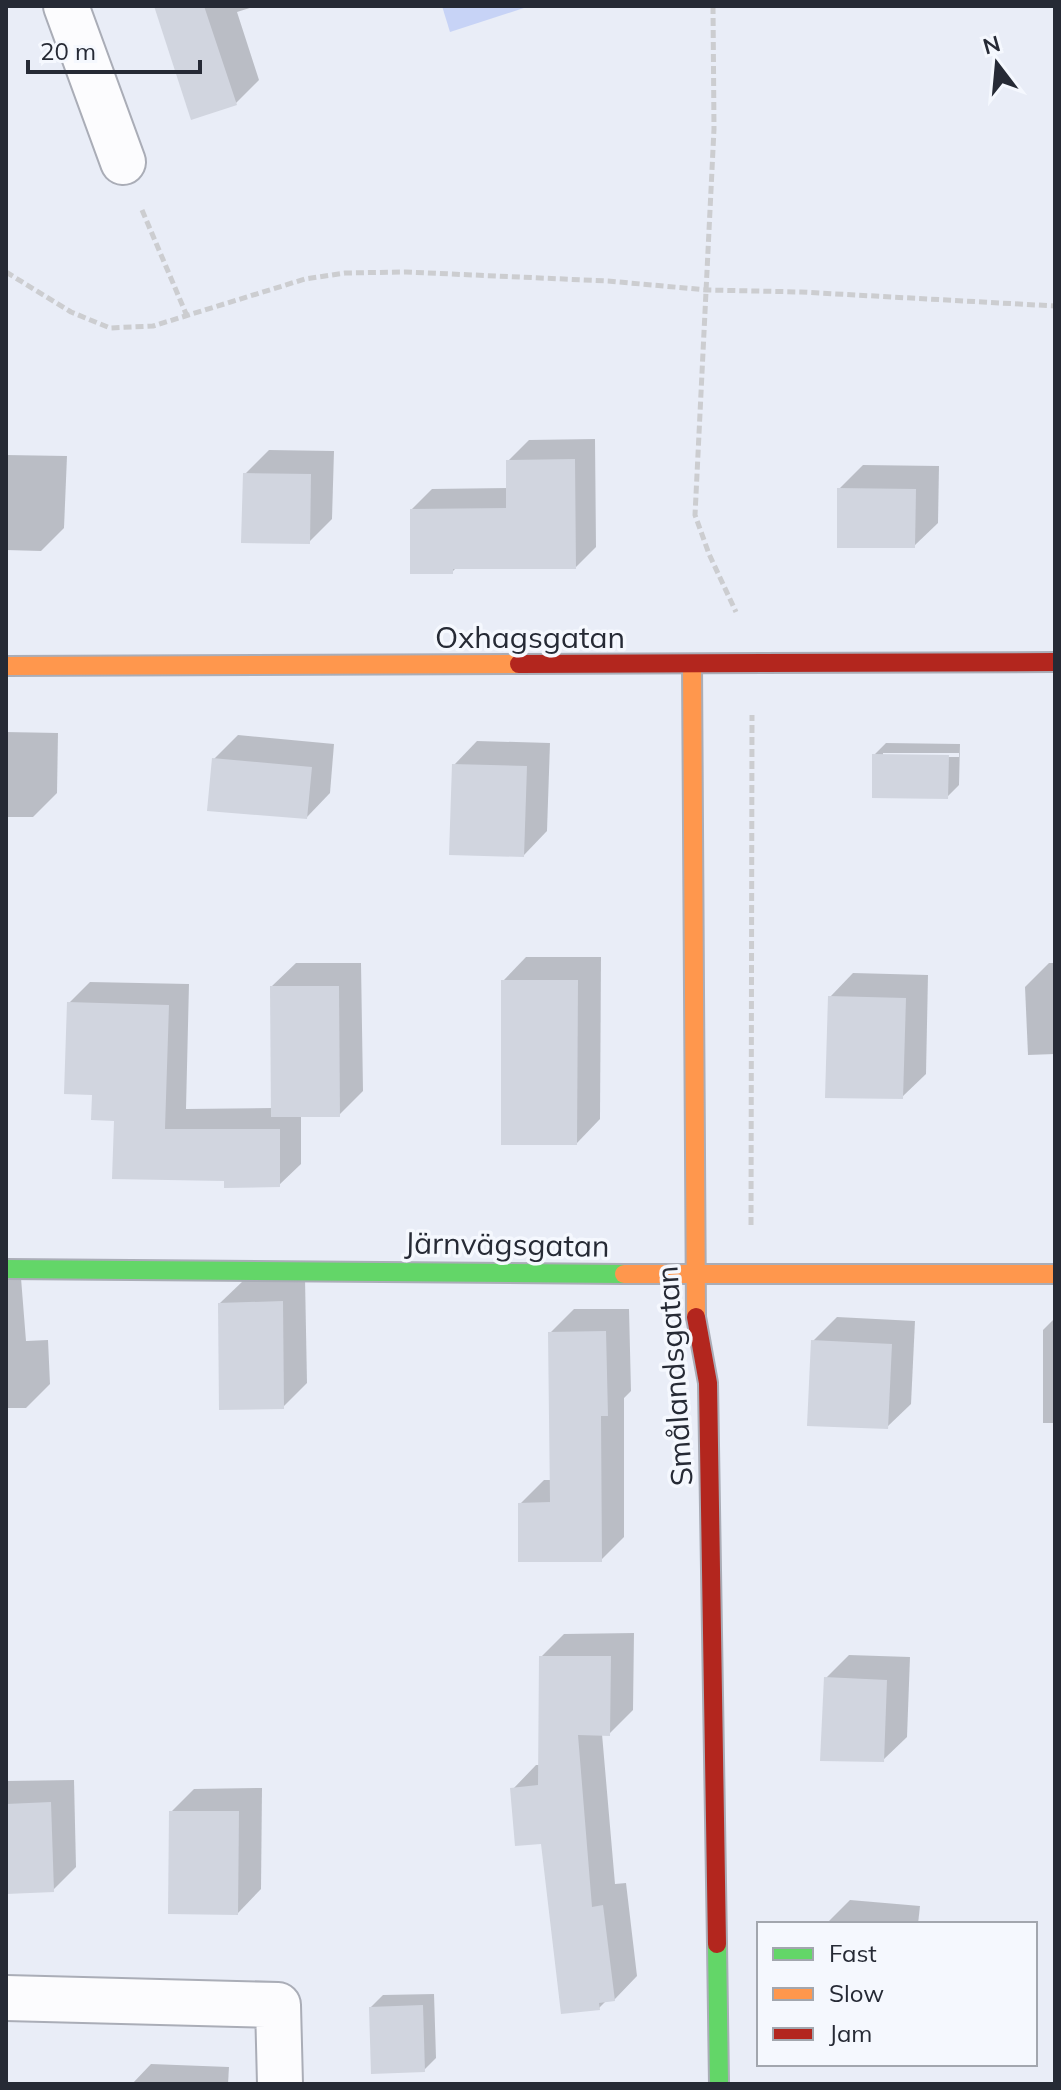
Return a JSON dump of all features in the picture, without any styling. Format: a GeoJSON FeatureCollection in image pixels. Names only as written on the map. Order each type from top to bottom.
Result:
{"type":"FeatureCollection","features":[{"type":"Feature","properties":{"kind":"street"},"geometry":{"type":"LineString","coordinates":[[66,6],[123,162]]}},
{"type":"Feature","properties":{"kind":"street","name":"Oxhagsgatan"},"geometry":{"type":"LineString","coordinates":[[6,666],[1055,662]]}},
{"type":"Feature","properties":{"kind":"street","name":"Smålandsgatan"},"geometry":{"type":"LineString","coordinates":[[692,664],[694,1273],[696,1327],[708,1383],[719,2084]]}},
{"type":"Feature","properties":{"kind":"street","name":"Järnvägsgatan"},"geometry":{"type":"LineString","coordinates":[[6,1269],[751,1275],[1055,1274]]}},
{"type":"Feature","properties":{"kind":"street"},"geometry":{"type":"LineString","coordinates":[[6,1998],[278,2005],[280,2084]]}},
{"type":"Feature","properties":{"kind":"path"},"geometry":{"type":"LineString","coordinates":[[713,6],[714,129],[695,515],[709,554],[750,641],[752,663],[751,1275]]}},
{"type":"Feature","properties":{"kind":"path"},"geometry":{"type":"LineString","coordinates":[[123,162],[187,316]]}},
{"type":"Feature","properties":{"kind":"path"},"geometry":{"type":"LineString","coordinates":[[6,272],[71,312],[110,328],[153,326],[305,279],[345,273],[406,272],[592,280],[707,290],[1055,305]]}},
{"type":"Feature","properties":{"kind":"shaded area"},"geometry":{"type":"Polygon","coordinates":[[[442,6],[530,6],[450,32],[442,6]]]}},
{"type":"Feature","properties":{"kind":"building"},"geometry":{"type":"Polygon","coordinates":[[[154,6],[204,6],[237,105],[191,120],[154,6]]]}},
{"type":"Feature","properties":{"kind":"building"},"geometry":{"type":"Polygon","coordinates":[[[575,459],[576,569],[453,569],[453,574],[410,574],[410,509],[506,508],[506,460],[575,459]]]}},
{"type":"Feature","properties":{"kind":"building"},"geometry":{"type":"Polygon","coordinates":[[[243,473],[311,474],[310,544],[241,543],[243,473]]]}},
{"type":"Feature","properties":{"kind":"building"},"geometry":{"type":"Polygon","coordinates":[[[837,488],[916,489],[915,548],[837,548],[837,488]]]}},
{"type":"Feature","properties":{"kind":"building"},"geometry":{"type":"Polygon","coordinates":[[[872,754],[949,755],[948,799],[872,798],[872,754]]]}},
{"type":"Feature","properties":{"kind":"building"},"geometry":{"type":"Polygon","coordinates":[[[212,758],[312,767],[307,819],[207,811],[212,758]]]}},
{"type":"Feature","properties":{"kind":"building"},"geometry":{"type":"Polygon","coordinates":[[[452,764],[527,766],[524,857],[449,855],[452,764]]]}},
{"type":"Feature","properties":{"kind":"building"},"geometry":{"type":"Polygon","coordinates":[[[501,980],[578,980],[577,1145],[501,1145],[501,980]]]}},
{"type":"Feature","properties":{"kind":"building"},"geometry":{"type":"Polygon","coordinates":[[[270,986],[339,986],[340,1117],[271,1117],[270,986]]]}},
{"type":"Feature","properties":{"kind":"building"},"geometry":{"type":"Polygon","coordinates":[[[828,996],[906,998],[903,1099],[825,1098],[828,996]]]}},
{"type":"Feature","properties":{"kind":"building"},"geometry":{"type":"Polygon","coordinates":[[[67,1002],[169,1005],[165,1129],[280,1129],[280,1187],[224,1188],[224,1181],[112,1179],[114,1121],[91,1120],[92,1095],[64,1094],[67,1002]]]}},
{"type":"Feature","properties":{"kind":"building"},"geometry":{"type":"Polygon","coordinates":[[[283,1301],[284,1409],[219,1410],[218,1303],[283,1301]]]}},
{"type":"Feature","properties":{"kind":"building"},"geometry":{"type":"Polygon","coordinates":[[[606,1331],[608,1416],[601,1416],[602,1562],[518,1562],[518,1503],[550,1502],[548,1332],[606,1331]]]}},
{"type":"Feature","properties":{"kind":"building"},"geometry":{"type":"Polygon","coordinates":[[[811,1340],[892,1344],[888,1429],[807,1426],[811,1340]]]}},
{"type":"Feature","properties":{"kind":"building"},"geometry":{"type":"Polygon","coordinates":[[[539,1656],[611,1656],[610,1736],[578,1735],[592,1907],[603,1905],[615,2001],[599,2003],[600,2010],[561,2014],[541,1844],[515,1846],[510,1788],[538,1785],[539,1656]]]}},
{"type":"Feature","properties":{"kind":"building"},"geometry":{"type":"Polygon","coordinates":[[[824,1677],[887,1680],[884,1762],[820,1761],[824,1677]]]}},
{"type":"Feature","properties":{"kind":"building"},"geometry":{"type":"Polygon","coordinates":[[[51,1802],[54,1892],[6,1894],[6,1804],[51,1802]]]}},
{"type":"Feature","properties":{"kind":"building"},"geometry":{"type":"Polygon","coordinates":[[[169,1811],[239,1811],[238,1915],[168,1914],[169,1811]]]}},
{"type":"Feature","properties":{"kind":"building"},"geometry":{"type":"Polygon","coordinates":[[[423,2005],[425,2072],[371,2074],[369,2007],[423,2005]]]}},
{"type":"Feature","properties":{"kind":"traffic: fast"},"geometry":{"type":"LineString","coordinates":[[6,1269],[624,1274]]}},
{"type":"Feature","properties":{"kind":"traffic: fast"},"geometry":{"type":"LineString","coordinates":[[717,1944],[719,2084]]}},
{"type":"Feature","properties":{"kind":"traffic: slow"},"geometry":{"type":"LineString","coordinates":[[6,666],[519,664]]}},
{"type":"Feature","properties":{"kind":"traffic: slow"},"geometry":{"type":"LineString","coordinates":[[692,664],[696,1317]]}},
{"type":"Feature","properties":{"kind":"traffic: slow"},"geometry":{"type":"LineString","coordinates":[[624,1274],[1055,1274]]}},
{"type":"Feature","properties":{"kind":"traffic: jam"},"geometry":{"type":"LineString","coordinates":[[519,664],[1055,662]]}},
{"type":"Feature","properties":{"kind":"traffic: jam"},"geometry":{"type":"LineString","coordinates":[[696,1317],[708,1383],[717,1944]]}}]}
